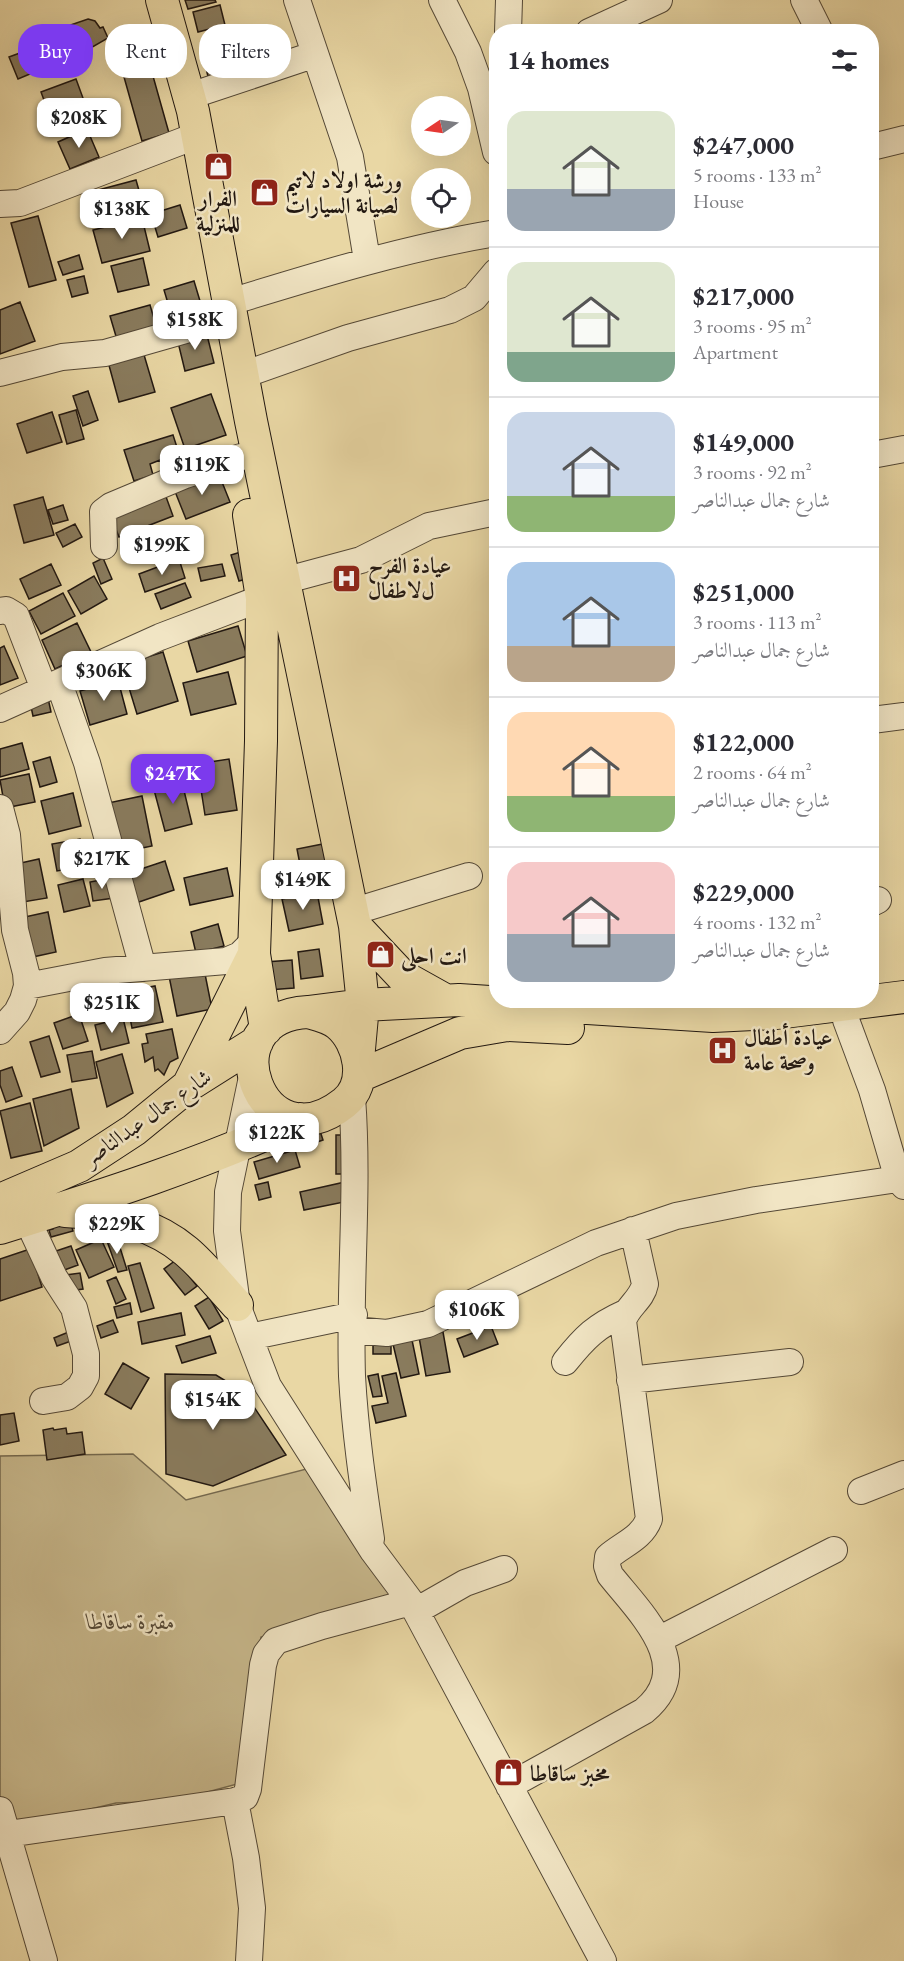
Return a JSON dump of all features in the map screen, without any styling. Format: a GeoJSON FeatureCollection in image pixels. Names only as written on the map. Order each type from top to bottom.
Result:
{"type":"FeatureCollection","features":[{"type":"Feature","properties":{"kind":"main road"},"geometry":{"type":"LineString","coordinates":[[146,0],[165,56],[224,311],[243,375],[272,589],[254,947],[261,1036]]}},
{"type":"Feature","properties":{"kind":"main road"},"geometry":{"type":"LineString","coordinates":[[162,0],[189,96],[224,311],[241,457],[353,919],[363,1005],[356,1078],[333,1112],[317,1118],[300,1119],[283,1115],[269,1106],[259,1093],[252,1077],[252,1057],[261,1036],[285,1016],[363,1005],[446,1001],[489,1002]]}},
{"type":"Feature","properties":{"kind":"main road"},"geometry":{"type":"LineString","coordinates":[[353,919],[402,976],[446,1001]]}},
{"type":"Feature","properties":{"kind":"main road"},"geometry":{"type":"LineString","coordinates":[[189,1085],[217,1033],[254,947]]}},
{"type":"Feature","properties":{"kind":"main road"},"geometry":{"type":"LineString","coordinates":[[879,1001],[904,997]]}},
{"type":"Feature","properties":{"kind":"main road"},"geometry":{"type":"LineString","coordinates":[[711,1008],[776,1013],[832,1009],[904,1011]]}},
{"type":"Feature","properties":{"kind":"main road"},"geometry":{"type":"LineString","coordinates":[[356,1078],[460,1033],[507,1025],[675,1033],[717,1032],[832,1009]]}},
{"type":"Feature","properties":{"kind":"main road"},"geometry":{"type":"LineString","coordinates":[[308,1012],[336,1022],[347,1033],[356,1078]]}},
{"type":"Feature","properties":{"kind":"main road","name":"شارع جمال عبدالناصر"},"geometry":{"type":"LineString","coordinates":[[0,1200],[79,1166],[134,1130],[189,1085],[261,1036]]}},
{"type":"Feature","properties":{"kind":"main road","name":"شارع جمال عبدالناصر"},"geometry":{"type":"LineString","coordinates":[[27,1219],[236,1149],[300,1119]]}},
{"type":"Feature","properties":{"kind":"main road"},"geometry":{"type":"LineString","coordinates":[[27,1219],[94,1212],[133,1222],[184,1249],[237,1305]]}},
{"type":"Feature","properties":{"kind":"street"},"geometry":{"type":"LineString","coordinates":[[297,0],[313,55],[338,116],[350,157],[367,260]]}},
{"type":"Feature","properties":{"kind":"street"},"geometry":{"type":"LineString","coordinates":[[442,0],[468,51],[489,84]]}},
{"type":"Feature","properties":{"kind":"street"},"geometry":{"type":"LineString","coordinates":[[508,24],[509,0]]}},
{"type":"Feature","properties":{"kind":"street"},"geometry":{"type":"LineString","coordinates":[[606,24],[659,0]]}},
{"type":"Feature","properties":{"kind":"street"},"geometry":{"type":"LineString","coordinates":[[804,0],[816,24]]}},
{"type":"Feature","properties":{"kind":"street"},"geometry":{"type":"LineString","coordinates":[[189,96],[313,55]]}},
{"type":"Feature","properties":{"kind":"street"},"geometry":{"type":"LineString","coordinates":[[879,145],[904,139]]}},
{"type":"Feature","properties":{"kind":"street"},"geometry":{"type":"LineString","coordinates":[[0,204],[20,203],[185,140]]}},
{"type":"Feature","properties":{"kind":"street"},"geometry":{"type":"LineString","coordinates":[[0,373],[62,357],[105,353],[367,260],[442,242],[489,234]]}},
{"type":"Feature","properties":{"kind":"street"},"geometry":{"type":"LineString","coordinates":[[243,375],[348,338],[457,307],[474,298],[489,280]]}},
{"type":"Feature","properties":{"kind":"street"},"geometry":{"type":"LineString","coordinates":[[879,454],[904,449]]}},
{"type":"Feature","properties":{"kind":"street"},"geometry":{"type":"LineString","coordinates":[[104,546],[104,512],[111,506],[185,475],[241,457]]}},
{"type":"Feature","properties":{"kind":"street"},"geometry":{"type":"LineString","coordinates":[[0,709],[272,589],[362,560],[429,526],[489,513]]}},
{"type":"Feature","properties":{"kind":"street"},"geometry":{"type":"LineString","coordinates":[[0,611],[6,610],[16,616],[52,686],[87,763],[143,968]]}},
{"type":"Feature","properties":{"kind":"street"},"geometry":{"type":"LineString","coordinates":[[879,719],[904,716]]}},
{"type":"Feature","properties":{"kind":"street"},"geometry":{"type":"LineString","coordinates":[[0,808],[7,835],[15,930],[26,972],[27,986],[17,1012],[0,1031]]}},
{"type":"Feature","properties":{"kind":"street"},"geometry":{"type":"LineString","coordinates":[[353,919],[469,876]]}},
{"type":"Feature","properties":{"kind":"street"},"geometry":{"type":"LineString","coordinates":[[27,986],[105,971],[226,960],[254,947]]}},
{"type":"Feature","properties":{"kind":"street"},"geometry":{"type":"LineString","coordinates":[[249,1337],[353,1322],[387,1333],[428,1324],[587,1247],[676,1216],[724,1206],[901,1182],[895,1135],[832,1009]]}},
{"type":"Feature","properties":{"kind":"street"},"geometry":{"type":"LineString","coordinates":[[252,1077],[228,1192],[227,1231],[237,1305],[268,1386],[373,1551],[413,1606],[603,1961]]}},
{"type":"Feature","properties":{"kind":"street"},"geometry":{"type":"LineString","coordinates":[[356,1078],[352,1375],[358,1454],[373,1551]]}},
{"type":"Feature","properties":{"kind":"street"},"geometry":{"type":"LineString","coordinates":[[27,1219],[54,1277],[74,1308],[86,1354],[86,1376],[80,1387],[68,1397],[43,1401]]}},
{"type":"Feature","properties":{"kind":"street"},"geometry":{"type":"LineString","coordinates":[[565,1362],[599,1325],[625,1313],[643,1293],[645,1284],[633,1230]]}},
{"type":"Feature","properties":{"kind":"street"},"geometry":{"type":"LineString","coordinates":[[509,1786],[644,1711],[656,1701],[666,1681],[665,1658],[660,1639],[610,1575],[607,1566],[608,1557],[637,1537],[646,1528],[650,1519],[630,1380],[623,1321],[625,1313]]}},
{"type":"Feature","properties":{"kind":"street"},"geometry":{"type":"LineString","coordinates":[[630,1380],[790,1362]]}},
{"type":"Feature","properties":{"kind":"street"},"geometry":{"type":"LineString","coordinates":[[861,1491],[904,1474]]}},
{"type":"Feature","properties":{"kind":"street"},"geometry":{"type":"LineString","coordinates":[[660,1639],[834,1550]]}},
{"type":"Feature","properties":{"kind":"street"},"geometry":{"type":"LineString","coordinates":[[45,1961],[4,1822],[235,1802],[244,1797],[248,1789],[263,1665],[276,1641],[322,1626],[413,1606],[504,1569]]}},
{"type":"Feature","properties":{"kind":"street"},"geometry":{"type":"LineString","coordinates":[[235,1802],[246,1858],[252,1908],[249,1961]]}},
{"type":"Feature","properties":{"kind":"green space","name":"مقبرة ساقاطا"},"geometry":{"type":"Polygon","coordinates":[[[133,1454],[186,1500],[314,1467],[401,1602],[261,1637],[241,1783],[174,1801],[116,1803],[23,1825],[3,1811],[0,1802],[0,1456],[133,1454]]]}},
{"type":"Feature","properties":{"kind":"building"},"geometry":{"type":"Polygon","coordinates":[[[185,0],[215,0],[216,2],[188,9],[185,0]]]}},
{"type":"Feature","properties":{"kind":"building"},"geometry":{"type":"Polygon","coordinates":[[[220,5],[225,24],[199,24],[198,32],[193,12],[220,5]]]}},
{"type":"Feature","properties":{"kind":"building"},"geometry":{"type":"Polygon","coordinates":[[[88,19],[95,21],[100,28],[103,27],[105,40],[93,47],[93,24],[74,24],[88,19]]]}},
{"type":"Feature","properties":{"kind":"building"},"geometry":{"type":"Polygon","coordinates":[[[18,54],[18,78],[20,78],[18,79],[9,57],[18,54]]]}},
{"type":"Feature","properties":{"kind":"building"},"geometry":{"type":"Polygon","coordinates":[[[124,78],[154,78],[169,133],[142,141],[124,78]]]}},
{"type":"Feature","properties":{"kind":"building"},"geometry":{"type":"Polygon","coordinates":[[[76,79],[91,120],[56,133],[41,92],[76,79]]]}},
{"type":"Feature","properties":{"kind":"building"},"geometry":{"type":"Polygon","coordinates":[[[87,129],[99,157],[70,169],[58,142],[87,129]]]}},
{"type":"Feature","properties":{"kind":"building"},"geometry":{"type":"Polygon","coordinates":[[[136,180],[144,208],[106,218],[98,190],[136,180]]]}},
{"type":"Feature","properties":{"kind":"building"},"geometry":{"type":"Polygon","coordinates":[[[180,205],[187,228],[158,237],[151,214],[180,205]]]}},
{"type":"Feature","properties":{"kind":"building"},"geometry":{"type":"Polygon","coordinates":[[[38,216],[56,280],[29,287],[11,223],[38,216]]]}},
{"type":"Feature","properties":{"kind":"building"},"geometry":{"type":"Polygon","coordinates":[[[142,218],[150,251],[102,263],[93,230],[142,218]]]}},
{"type":"Feature","properties":{"kind":"building"},"geometry":{"type":"Polygon","coordinates":[[[79,255],[83,269],[63,275],[58,262],[79,255]]]}},
{"type":"Feature","properties":{"kind":"building"},"geometry":{"type":"Polygon","coordinates":[[[143,258],[149,285],[118,292],[111,266],[143,258]]]}},
{"type":"Feature","properties":{"kind":"building"},"geometry":{"type":"Polygon","coordinates":[[[84,276],[88,293],[72,297],[67,280],[84,276]]]}},
{"type":"Feature","properties":{"kind":"building"},"geometry":{"type":"Polygon","coordinates":[[[194,281],[206,321],[176,330],[164,290],[194,281]]]}},
{"type":"Feature","properties":{"kind":"building"},"geometry":{"type":"Polygon","coordinates":[[[20,302],[35,341],[0,354],[0,310],[20,302]]]}},
{"type":"Feature","properties":{"kind":"building"},"geometry":{"type":"Polygon","coordinates":[[[150,305],[158,332],[118,343],[110,316],[150,305]]]}},
{"type":"Feature","properties":{"kind":"building"},"geometry":{"type":"Polygon","coordinates":[[[206,331],[214,363],[185,371],[177,338],[206,331]]]}},
{"type":"Feature","properties":{"kind":"building"},"geometry":{"type":"Polygon","coordinates":[[[142,348],[155,392],[119,402],[107,358],[142,348]]]}},
{"type":"Feature","properties":{"kind":"building"},"geometry":{"type":"Polygon","coordinates":[[[88,391],[98,420],[83,426],[73,396],[88,391]]]}},
{"type":"Feature","properties":{"kind":"building"},"geometry":{"type":"Polygon","coordinates":[[[211,394],[226,435],[185,449],[171,408],[211,394]]]}},
{"type":"Feature","properties":{"kind":"building"},"geometry":{"type":"Polygon","coordinates":[[[76,410],[84,439],[67,444],[59,415],[76,410]]]}},
{"type":"Feature","properties":{"kind":"building"},"geometry":{"type":"Polygon","coordinates":[[[52,412],[62,442],[27,453],[17,424],[52,412]]]}},
{"type":"Feature","properties":{"kind":"building"},"geometry":{"type":"Polygon","coordinates":[[[173,435],[183,466],[164,472],[160,460],[150,464],[153,475],[134,481],[124,450],[173,435]]]}},
{"type":"Feature","properties":{"kind":"building"},"geometry":{"type":"Polygon","coordinates":[[[218,472],[230,502],[186,519],[174,489],[218,472]]]}},
{"type":"Feature","properties":{"kind":"building"},"geometry":{"type":"Polygon","coordinates":[[[165,494],[173,516],[119,537],[110,514],[165,494]]]}},
{"type":"Feature","properties":{"kind":"building"},"geometry":{"type":"Polygon","coordinates":[[[43,497],[54,535],[24,543],[14,505],[43,497]]]}},
{"type":"Feature","properties":{"kind":"building"},"geometry":{"type":"Polygon","coordinates":[[[63,505],[68,520],[53,524],[48,510],[63,505]]]}},
{"type":"Feature","properties":{"kind":"building"},"geometry":{"type":"Polygon","coordinates":[[[75,524],[82,537],[63,547],[56,533],[75,524]]]}},
{"type":"Feature","properties":{"kind":"building"},"geometry":{"type":"Polygon","coordinates":[[[244,551],[253,577],[239,581],[231,555],[244,551]]]}},
{"type":"Feature","properties":{"kind":"building"},"geometry":{"type":"Polygon","coordinates":[[[103,558],[112,579],[101,584],[93,563],[103,558]]]}},
{"type":"Feature","properties":{"kind":"building"},"geometry":{"type":"Polygon","coordinates":[[[179,559],[185,578],[145,592],[139,574],[179,559]]]}},
{"type":"Feature","properties":{"kind":"building"},"geometry":{"type":"Polygon","coordinates":[[[51,564],[61,585],[29,599],[20,579],[51,564]]]}},
{"type":"Feature","properties":{"kind":"building"},"geometry":{"type":"Polygon","coordinates":[[[222,564],[225,576],[201,581],[198,568],[222,564]]]}},
{"type":"Feature","properties":{"kind":"building"},"geometry":{"type":"Polygon","coordinates":[[[94,576],[107,599],[81,614],[68,591],[94,576]]]}},
{"type":"Feature","properties":{"kind":"building"},"geometry":{"type":"Polygon","coordinates":[[[185,583],[191,597],[161,609],[155,594],[185,583]]]}},
{"type":"Feature","properties":{"kind":"building"},"geometry":{"type":"Polygon","coordinates":[[[63,593],[75,616],[41,634],[29,611],[63,593]]]}},
{"type":"Feature","properties":{"kind":"building"},"geometry":{"type":"Polygon","coordinates":[[[77,623],[91,652],[55,669],[42,640],[77,623]]]}},
{"type":"Feature","properties":{"kind":"building"},"geometry":{"type":"Polygon","coordinates":[[[238,626],[247,656],[197,672],[188,641],[238,626]]]}},
{"type":"Feature","properties":{"kind":"building"},"geometry":{"type":"Polygon","coordinates":[[[4,646],[18,678],[0,685],[0,648],[4,646]]]}},
{"type":"Feature","properties":{"kind":"building"},"geometry":{"type":"Polygon","coordinates":[[[163,652],[178,701],[137,714],[122,665],[163,652]]]}},
{"type":"Feature","properties":{"kind":"building"},"geometry":{"type":"Polygon","coordinates":[[[228,672],[236,704],[191,715],[183,683],[228,672]]]}},
{"type":"Feature","properties":{"kind":"building"},"geometry":{"type":"Polygon","coordinates":[[[118,680],[127,714],[90,725],[80,691],[118,680]]]}},
{"type":"Feature","properties":{"kind":"building"},"geometry":{"type":"Polygon","coordinates":[[[48,698],[51,712],[33,716],[30,702],[48,698]]]}},
{"type":"Feature","properties":{"kind":"building"},"geometry":{"type":"Polygon","coordinates":[[[22,743],[29,769],[0,777],[0,749],[22,743]]]}},
{"type":"Feature","properties":{"kind":"building"},"geometry":{"type":"Polygon","coordinates":[[[50,757],[57,782],[40,787],[33,762],[50,757]]]}},
{"type":"Feature","properties":{"kind":"building"},"geometry":{"type":"Polygon","coordinates":[[[229,759],[237,810],[205,815],[197,764],[229,759]]]}},
{"type":"Feature","properties":{"kind":"building"},"geometry":{"type":"Polygon","coordinates":[[[29,774],[35,802],[5,808],[0,780],[29,774]]]}},
{"type":"Feature","properties":{"kind":"building"},"geometry":{"type":"Polygon","coordinates":[[[181,778],[192,824],[165,831],[153,786],[181,778]]]}},
{"type":"Feature","properties":{"kind":"building"},"geometry":{"type":"Polygon","coordinates":[[[73,793],[81,826],[49,834],[41,801],[73,793]]]}},
{"type":"Feature","properties":{"kind":"building"},"geometry":{"type":"Polygon","coordinates":[[[142,796],[152,846],[118,853],[108,803],[142,796]]]}},
{"type":"Feature","properties":{"kind":"building"},"geometry":{"type":"Polygon","coordinates":[[[80,839],[85,866],[57,871],[52,844],[80,839]]]}},
{"type":"Feature","properties":{"kind":"building"},"geometry":{"type":"Polygon","coordinates":[[[328,843],[335,879],[304,885],[297,849],[328,843]]]}},
{"type":"Feature","properties":{"kind":"building"},"geometry":{"type":"Polygon","coordinates":[[[39,859],[47,898],[23,902],[16,864],[39,859]]]}},
{"type":"Feature","properties":{"kind":"building"},"geometry":{"type":"Polygon","coordinates":[[[165,861],[174,890],[136,903],[126,874],[165,861]]]}},
{"type":"Feature","properties":{"kind":"building"},"geometry":{"type":"Polygon","coordinates":[[[227,868],[233,896],[190,905],[184,878],[227,868]]]}},
{"type":"Feature","properties":{"kind":"building"},"geometry":{"type":"Polygon","coordinates":[[[111,878],[114,898],[93,901],[90,882],[111,878]]]}},
{"type":"Feature","properties":{"kind":"building"},"geometry":{"type":"Polygon","coordinates":[[[83,879],[90,906],[64,912],[58,885],[83,879]]]}},
{"type":"Feature","properties":{"kind":"building"},"geometry":{"type":"Polygon","coordinates":[[[317,892],[323,924],[289,931],[282,899],[317,892]]]}},
{"type":"Feature","properties":{"kind":"building"},"geometry":{"type":"Polygon","coordinates":[[[48,912],[56,952],[28,958],[20,918],[48,912]]]}},
{"type":"Feature","properties":{"kind":"building"},"geometry":{"type":"Polygon","coordinates":[[[218,924],[224,946],[196,953],[191,932],[218,924]]]}},
{"type":"Feature","properties":{"kind":"building"},"geometry":{"type":"Polygon","coordinates":[[[319,949],[323,976],[301,979],[298,952],[319,949]]]}},
{"type":"Feature","properties":{"kind":"building"},"geometry":{"type":"Polygon","coordinates":[[[292,960],[294,988],[268,990],[265,962],[292,960]]]}},
{"type":"Feature","properties":{"kind":"building"},"geometry":{"type":"Polygon","coordinates":[[[204,969],[212,1009],[177,1016],[169,976],[204,969]]]}},
{"type":"Feature","properties":{"kind":"building"},"geometry":{"type":"Polygon","coordinates":[[[155,986],[163,1022],[132,1028],[125,992],[155,986]]]}},
{"type":"Feature","properties":{"kind":"building"},"geometry":{"type":"Polygon","coordinates":[[[121,993],[124,1008],[101,1013],[98,998],[121,993]]]}},
{"type":"Feature","properties":{"kind":"building"},"geometry":{"type":"Polygon","coordinates":[[[79,1014],[88,1041],[63,1049],[54,1023],[79,1014]]]}},
{"type":"Feature","properties":{"kind":"building"},"geometry":{"type":"Polygon","coordinates":[[[123,1018],[129,1043],[101,1050],[95,1025],[123,1018]]]}},
{"type":"Feature","properties":{"kind":"building"},"geometry":{"type":"Polygon","coordinates":[[[172,1029],[178,1058],[170,1062],[164,1075],[158,1069],[155,1071],[153,1057],[145,1062],[142,1044],[148,1043],[146,1034],[172,1029]]]}},
{"type":"Feature","properties":{"kind":"building"},"geometry":{"type":"Polygon","coordinates":[[[49,1036],[60,1072],[41,1077],[30,1042],[49,1036]]]}},
{"type":"Feature","properties":{"kind":"building"},"geometry":{"type":"Polygon","coordinates":[[[92,1051],[97,1078],[72,1082],[67,1055],[92,1051]]]}},
{"type":"Feature","properties":{"kind":"building"},"geometry":{"type":"Polygon","coordinates":[[[122,1054],[133,1093],[107,1107],[96,1062],[122,1054]]]}},
{"type":"Feature","properties":{"kind":"building"},"geometry":{"type":"Polygon","coordinates":[[[12,1067],[22,1096],[6,1102],[0,1085],[0,1071],[12,1067]]]}},
{"type":"Feature","properties":{"kind":"building"},"geometry":{"type":"Polygon","coordinates":[[[71,1089],[79,1128],[44,1146],[33,1099],[71,1089]]]}},
{"type":"Feature","properties":{"kind":"building"},"geometry":{"type":"Polygon","coordinates":[[[30,1103],[42,1151],[11,1158],[0,1111],[30,1103]]]}},
{"type":"Feature","properties":{"kind":"building"},"geometry":{"type":"Polygon","coordinates":[[[320,1131],[323,1140],[300,1148],[297,1138],[320,1131]]]}},
{"type":"Feature","properties":{"kind":"building"},"geometry":{"type":"Polygon","coordinates":[[[336,1135],[351,1135],[352,1174],[336,1174],[336,1135]]]}},
{"type":"Feature","properties":{"kind":"building"},"geometry":{"type":"Polygon","coordinates":[[[295,1150],[300,1167],[259,1179],[254,1162],[295,1150]]]}},
{"type":"Feature","properties":{"kind":"building"},"geometry":{"type":"Polygon","coordinates":[[[268,1182],[271,1197],[259,1200],[255,1185],[268,1182]]]}},
{"type":"Feature","properties":{"kind":"building"},"geometry":{"type":"Polygon","coordinates":[[[345,1182],[349,1201],[304,1210],[300,1192],[345,1182]]]}},
{"type":"Feature","properties":{"kind":"building"},"geometry":{"type":"Polygon","coordinates":[[[61,1221],[71,1224],[73,1231],[51,1237],[49,1230],[53,1229],[52,1224],[61,1221]]]}},
{"type":"Feature","properties":{"kind":"building"},"geometry":{"type":"Polygon","coordinates":[[[117,1238],[127,1270],[118,1272],[107,1241],[117,1238]]]}},
{"type":"Feature","properties":{"kind":"building"},"geometry":{"type":"Polygon","coordinates":[[[101,1239],[114,1267],[89,1278],[76,1250],[101,1239]]]}},
{"type":"Feature","properties":{"kind":"building"},"geometry":{"type":"Polygon","coordinates":[[[71,1246],[78,1265],[59,1272],[53,1252],[71,1246]]]}},
{"type":"Feature","properties":{"kind":"building"},"geometry":{"type":"Polygon","coordinates":[[[30,1249],[42,1287],[0,1301],[0,1259],[30,1249]]]}},
{"type":"Feature","properties":{"kind":"building"},"geometry":{"type":"Polygon","coordinates":[[[176,1260],[197,1286],[185,1295],[164,1269],[176,1260]]]}},
{"type":"Feature","properties":{"kind":"building"},"geometry":{"type":"Polygon","coordinates":[[[140,1263],[154,1308],[141,1312],[128,1266],[140,1263]]]}},
{"type":"Feature","properties":{"kind":"building"},"geometry":{"type":"Polygon","coordinates":[[[80,1273],[83,1289],[69,1291],[66,1275],[80,1273]]]}},
{"type":"Feature","properties":{"kind":"building"},"geometry":{"type":"Polygon","coordinates":[[[116,1277],[126,1299],[116,1304],[107,1281],[116,1277]]]}},
{"type":"Feature","properties":{"kind":"building"},"geometry":{"type":"Polygon","coordinates":[[[209,1297],[223,1321],[209,1329],[195,1306],[209,1297]]]}},
{"type":"Feature","properties":{"kind":"building"},"geometry":{"type":"Polygon","coordinates":[[[130,1303],[132,1314],[117,1318],[114,1307],[130,1303]]]}},
{"type":"Feature","properties":{"kind":"building"},"geometry":{"type":"Polygon","coordinates":[[[181,1313],[185,1335],[142,1344],[138,1322],[181,1313]]]}},
{"type":"Feature","properties":{"kind":"building"},"geometry":{"type":"Polygon","coordinates":[[[113,1320],[118,1332],[101,1338],[97,1326],[113,1320]]]}},
{"type":"Feature","properties":{"kind":"building"},"geometry":{"type":"Polygon","coordinates":[[[491,1326],[498,1344],[464,1357],[457,1339],[491,1326]]]}},
{"type":"Feature","properties":{"kind":"building"},"geometry":{"type":"Polygon","coordinates":[[[71,1331],[74,1340],[57,1346],[54,1338],[71,1331]]]}},
{"type":"Feature","properties":{"kind":"building"},"geometry":{"type":"Polygon","coordinates":[[[443,1332],[450,1372],[426,1376],[419,1337],[443,1332]]]}},
{"type":"Feature","properties":{"kind":"building"},"geometry":{"type":"Polygon","coordinates":[[[210,1336],[216,1353],[182,1363],[176,1346],[210,1336]]]}},
{"type":"Feature","properties":{"kind":"building"},"geometry":{"type":"Polygon","coordinates":[[[373,1337],[391,1337],[391,1354],[373,1354],[373,1337]]]}},
{"type":"Feature","properties":{"kind":"building"},"geometry":{"type":"Polygon","coordinates":[[[412,1340],[419,1374],[401,1378],[393,1344],[412,1340]]]}},
{"type":"Feature","properties":{"kind":"building"},"geometry":{"type":"Polygon","coordinates":[[[123,1363],[149,1378],[131,1409],[105,1394],[123,1363]]]}},
{"type":"Feature","properties":{"kind":"building"},"geometry":{"type":"Polygon","coordinates":[[[396,1373],[406,1416],[376,1423],[372,1406],[388,1403],[382,1376],[396,1373]]]}},
{"type":"Feature","properties":{"kind":"building"},"geometry":{"type":"Polygon","coordinates":[[[165,1374],[216,1375],[244,1392],[286,1455],[213,1486],[166,1474],[165,1374]]]}},
{"type":"Feature","properties":{"kind":"building"},"geometry":{"type":"Polygon","coordinates":[[[378,1374],[382,1396],[373,1397],[368,1376],[378,1374]]]}},
{"type":"Feature","properties":{"kind":"building"},"geometry":{"type":"Polygon","coordinates":[[[14,1413],[19,1441],[0,1445],[0,1415],[14,1413]]]}},
{"type":"Feature","properties":{"kind":"building"},"geometry":{"type":"Polygon","coordinates":[[[53,1428],[54,1430],[66,1428],[67,1434],[82,1432],[85,1454],[47,1460],[43,1430],[53,1428]]]}},
{"type":"Feature","properties":{"kind":"place","name":"الفرار للمنزلية"},"geometry":{"type":"Point","coordinates":[218,166]}},
{"type":"Feature","properties":{"kind":"place","name":"ورشة اوﻻد ﻻتيم لصيانة السيارات"},"geometry":{"type":"Point","coordinates":[264,193]}},
{"type":"Feature","properties":{"kind":"place","name":"عيادة الفرح لﻻطفال"},"geometry":{"type":"Point","coordinates":[347,578]}},
{"type":"Feature","properties":{"kind":"place","name":"انت احلى"},"geometry":{"type":"Point","coordinates":[380,955]}},
{"type":"Feature","properties":{"kind":"place","name":"عيادة أطفال وصحة عامة"},"geometry":{"type":"Point","coordinates":[723,1050]}},
{"type":"Feature","properties":{"kind":"place","name":"مخبز ساقاطا"},"geometry":{"type":"Point","coordinates":[509,1773]}}]}
